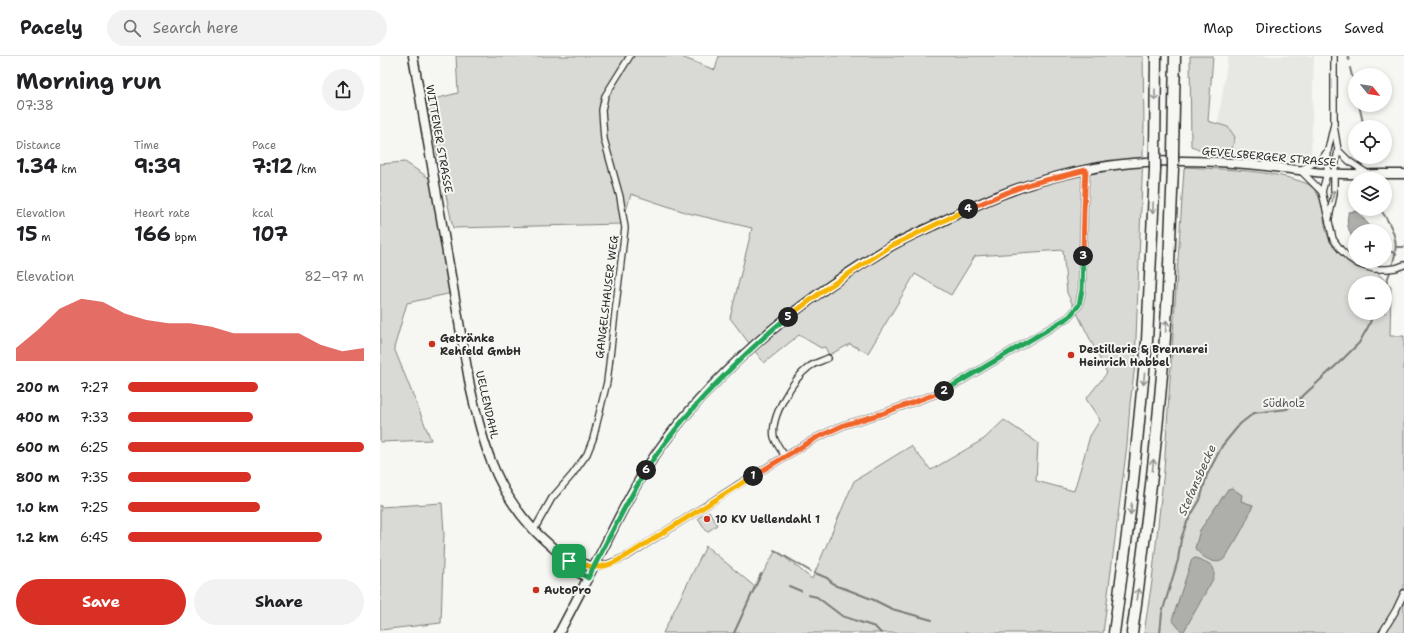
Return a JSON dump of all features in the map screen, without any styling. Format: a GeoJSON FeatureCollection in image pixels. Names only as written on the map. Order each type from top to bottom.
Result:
{"type":"FeatureCollection","features":[{"type":"Feature","properties":{"kind":"highway"},"geometry":{"type":"LineString","coordinates":[[1114,633],[1130,512],[1147,341],[1155,153],[1156,56]]}},
{"type":"Feature","properties":{"kind":"highway"},"geometry":{"type":"LineString","coordinates":[[1132,633],[1149,507],[1163,365],[1173,168],[1174,56]]}},
{"type":"Feature","properties":{"kind":"main road","name":"WITTENER STRASSE"},"geometry":{"type":"LineString","coordinates":[[413,56],[443,227]]}},
{"type":"Feature","properties":{"kind":"main road","name":"GEVELSBERGER STRASSE"},"geometry":{"type":"LineString","coordinates":[[559,633],[642,476],[665,441],[695,405],[720,378],[774,327],[824,290],[891,246],[982,203],[1030,184],[1086,170],[1115,165],[1181,161],[1247,164],[1330,173],[1348,173]]}},
{"type":"Feature","properties":{"kind":"main road","name":"GEVELSBERGER STRASSE"},"geometry":{"type":"LineString","coordinates":[[1392,174],[1404,174]]}},
{"type":"Feature","properties":{"kind":"main road","name":"UELLENDAHL"},"geometry":{"type":"LineString","coordinates":[[443,227],[470,386],[479,424],[494,470],[515,506],[534,530],[554,550],[569,561],[574,569],[588,578]]}},
{"type":"Feature","properties":{"kind":"main road","name":"UELLENDAHL"},"geometry":{"type":"LineString","coordinates":[[569,561],[575,561],[593,567]]}},
{"type":"Feature","properties":{"kind":"street","name":"GANGELSHAUSER WEG"},"geometry":{"type":"LineString","coordinates":[[534,530],[547,504],[572,476],[587,454],[593,439],[607,382],[625,228],[620,197],[604,139],[602,110],[605,96],[630,56]]}},
{"type":"Feature","properties":{"kind":"street"},"geometry":{"type":"LineString","coordinates":[[1322,192],[1338,150],[1334,124],[1334,56]]}},
{"type":"Feature","properties":{"kind":"street"},"geometry":{"type":"LineString","coordinates":[[1329,219],[1334,194],[1328,150],[1334,124]]}},
{"type":"Feature","properties":{"kind":"street"},"geometry":{"type":"LineString","coordinates":[[1328,150],[1322,159],[1300,170],[1322,192],[1333,239],[1341,250],[1358,264],[1374,269],[1396,268],[1404,265]]}},
{"type":"Feature","properties":{"kind":"street"},"geometry":{"type":"LineString","coordinates":[[1338,150],[1349,161],[1365,172]]}},
{"type":"Feature","properties":{"kind":"street"},"geometry":{"type":"LineString","coordinates":[[593,567],[615,562],[628,555],[816,438],[844,425],[881,414],[944,391],[1069,317],[1079,305],[1082,290],[1086,170]]}},
{"type":"Feature","properties":{"kind":"street"},"geometry":{"type":"LineString","coordinates":[[785,456],[774,438],[774,425],[779,410],[792,385],[802,374],[810,367],[828,358]]}},
{"type":"Feature","properties":{"kind":"street"},"geometry":{"type":"LineString","coordinates":[[1382,633],[1404,593]]}},
{"type":"Feature","properties":{"kind":"shaded area"},"geometry":{"type":"Polygon","coordinates":[[[1228,56],[1314,56],[1311,160],[1213,157],[1228,56]]]}},
{"type":"Feature","properties":{"kind":"shaded area"},"geometry":{"type":"Polygon","coordinates":[[[1348,216],[1361,216],[1368,224],[1348,224],[1348,216]]]}},
{"type":"Feature","properties":{"kind":"shaded area"},"geometry":{"type":"Polygon","coordinates":[[[1232,488],[1242,495],[1241,501],[1253,505],[1243,528],[1224,559],[1217,562],[1208,560],[1195,548],[1200,530],[1228,489],[1232,488]]]}},
{"type":"Feature","properties":{"kind":"shaded area"},"geometry":{"type":"Polygon","coordinates":[[[1196,558],[1213,567],[1214,574],[1213,579],[1183,633],[1172,620],[1192,559],[1196,558]]]}},
{"type":"Feature","properties":{"kind":"green space"},"geometry":{"type":"Polygon","coordinates":[[[456,56],[679,56],[715,70],[719,56],[1143,56],[1144,127],[1135,365],[1127,445],[1103,633],[663,633],[706,546],[755,587],[776,550],[812,579],[854,481],[911,446],[931,470],[984,439],[1004,420],[1038,443],[1036,481],[1074,491],[1090,436],[1100,420],[1086,399],[1107,373],[1067,293],[1063,250],[975,256],[951,295],[915,274],[868,353],[850,344],[829,355],[825,347],[821,348],[799,335],[764,363],[730,318],[752,228],[688,213],[631,194],[622,224],[453,228],[426,101],[458,93],[456,56]]]}},
{"type":"Feature","properties":{"kind":"green space"},"geometry":{"type":"Polygon","coordinates":[[[1190,56],[1213,56],[1208,121],[1228,127],[1235,137],[1231,152],[1206,152],[1191,146],[1190,56]]]}},
{"type":"Feature","properties":{"kind":"green space"},"geometry":{"type":"Polygon","coordinates":[[[405,162],[432,180],[452,293],[407,303],[394,348],[431,440],[380,442],[380,164],[405,162]]]}},
{"type":"Feature","properties":{"kind":"green space","name":"Südholz"},"geometry":{"type":"Polygon","coordinates":[[[1186,167],[1263,173],[1279,175],[1308,184],[1314,189],[1321,203],[1328,236],[1331,243],[1348,262],[1348,268],[1371,270],[1381,276],[1348,276],[1348,320],[1390,320],[1390,336],[1404,336],[1404,633],[1144,633],[1152,581],[1164,470],[1184,169],[1186,167]]]}},
{"type":"Feature","properties":{"kind":"green space"},"geometry":{"type":"Polygon","coordinates":[[[442,503],[444,533],[441,623],[380,630],[380,505],[381,507],[442,503]]]}},
{"type":"Feature","properties":{"kind":"green space"},"geometry":{"type":"Polygon","coordinates":[[[709,511],[717,525],[707,532],[698,518],[709,511]]]}},
{"type":"Feature","properties":{"kind":"waterway","name":"Stefansbecke"},"geometry":{"type":"LineString","coordinates":[[1348,56],[1349,60]]}},
{"type":"Feature","properties":{"kind":"waterway","name":"Stefansbecke"},"geometry":{"type":"LineString","coordinates":[[1361,112],[1362,120]]}},
{"type":"Feature","properties":{"kind":"waterway","name":"Stefansbecke"},"geometry":{"type":"LineString","coordinates":[[1384,216],[1392,229],[1396,247],[1393,264],[1389,276]]}},
{"type":"Feature","properties":{"kind":"waterway"},"geometry":{"type":"LineString","coordinates":[[1396,247],[1404,247]]}},
{"type":"Feature","properties":{"kind":"waterway","name":"Stefansbecke"},"geometry":{"type":"LineString","coordinates":[[1392,252],[1396,254]]}},
{"type":"Feature","properties":{"kind":"waterway","name":"Stefansbecke"},"geometry":{"type":"LineString","coordinates":[[1160,633],[1162,613],[1178,560],[1181,539],[1187,522],[1200,500],[1207,475],[1222,446],[1240,424],[1254,413],[1287,409],[1305,394],[1359,343],[1371,320]]}},
{"type":"Feature","properties":{"kind":"waterway"},"geometry":{"type":"LineString","coordinates":[[774,550],[810,571]]}},
{"type":"Feature","properties":{"kind":"waterway"},"geometry":{"type":"LineString","coordinates":[[815,573],[827,578],[836,586],[874,600],[892,609],[932,620]]}},
{"type":"Feature","properties":{"kind":"waterway"},"geometry":{"type":"LineString","coordinates":[[734,633],[761,574]]}},
{"type":"Feature","properties":{"kind":"waterway"},"geometry":{"type":"LineString","coordinates":[[789,586],[801,591]]}},
{"type":"Feature","properties":{"kind":"waterway"},"geometry":{"type":"LineString","coordinates":[[808,595],[817,597],[842,616],[875,627],[881,633]]}},
{"type":"Feature","properties":{"kind":"place","name":"Getränke Rehfeld GmbH"},"geometry":{"type":"Point","coordinates":[432,344]}},
{"type":"Feature","properties":{"kind":"place","name":"Destillerie & Brennerei Heinrich Habbel"},"geometry":{"type":"Point","coordinates":[1071,355]}},
{"type":"Feature","properties":{"kind":"place","name":"10 KV Uellendahl 1"},"geometry":{"type":"Point","coordinates":[707,519]}},
{"type":"Feature","properties":{"kind":"place","name":"AutoPro"},"geometry":{"type":"Point","coordinates":[536,590]}},
{"type":"Feature","properties":{"kind":"route"},"geometry":{"type":"LineString","coordinates":[[569,561],[574,569],[588,578],[593,567],[613,529],[642,476],[665,441],[720,378],[774,327],[824,290],[891,246],[1008,192],[1030,184],[1086,170],[1083,233],[1084,276],[1079,305],[1069,317],[944,391],[881,414],[844,425],[816,438],[615,562],[593,567],[575,561],[569,561]]}}]}
